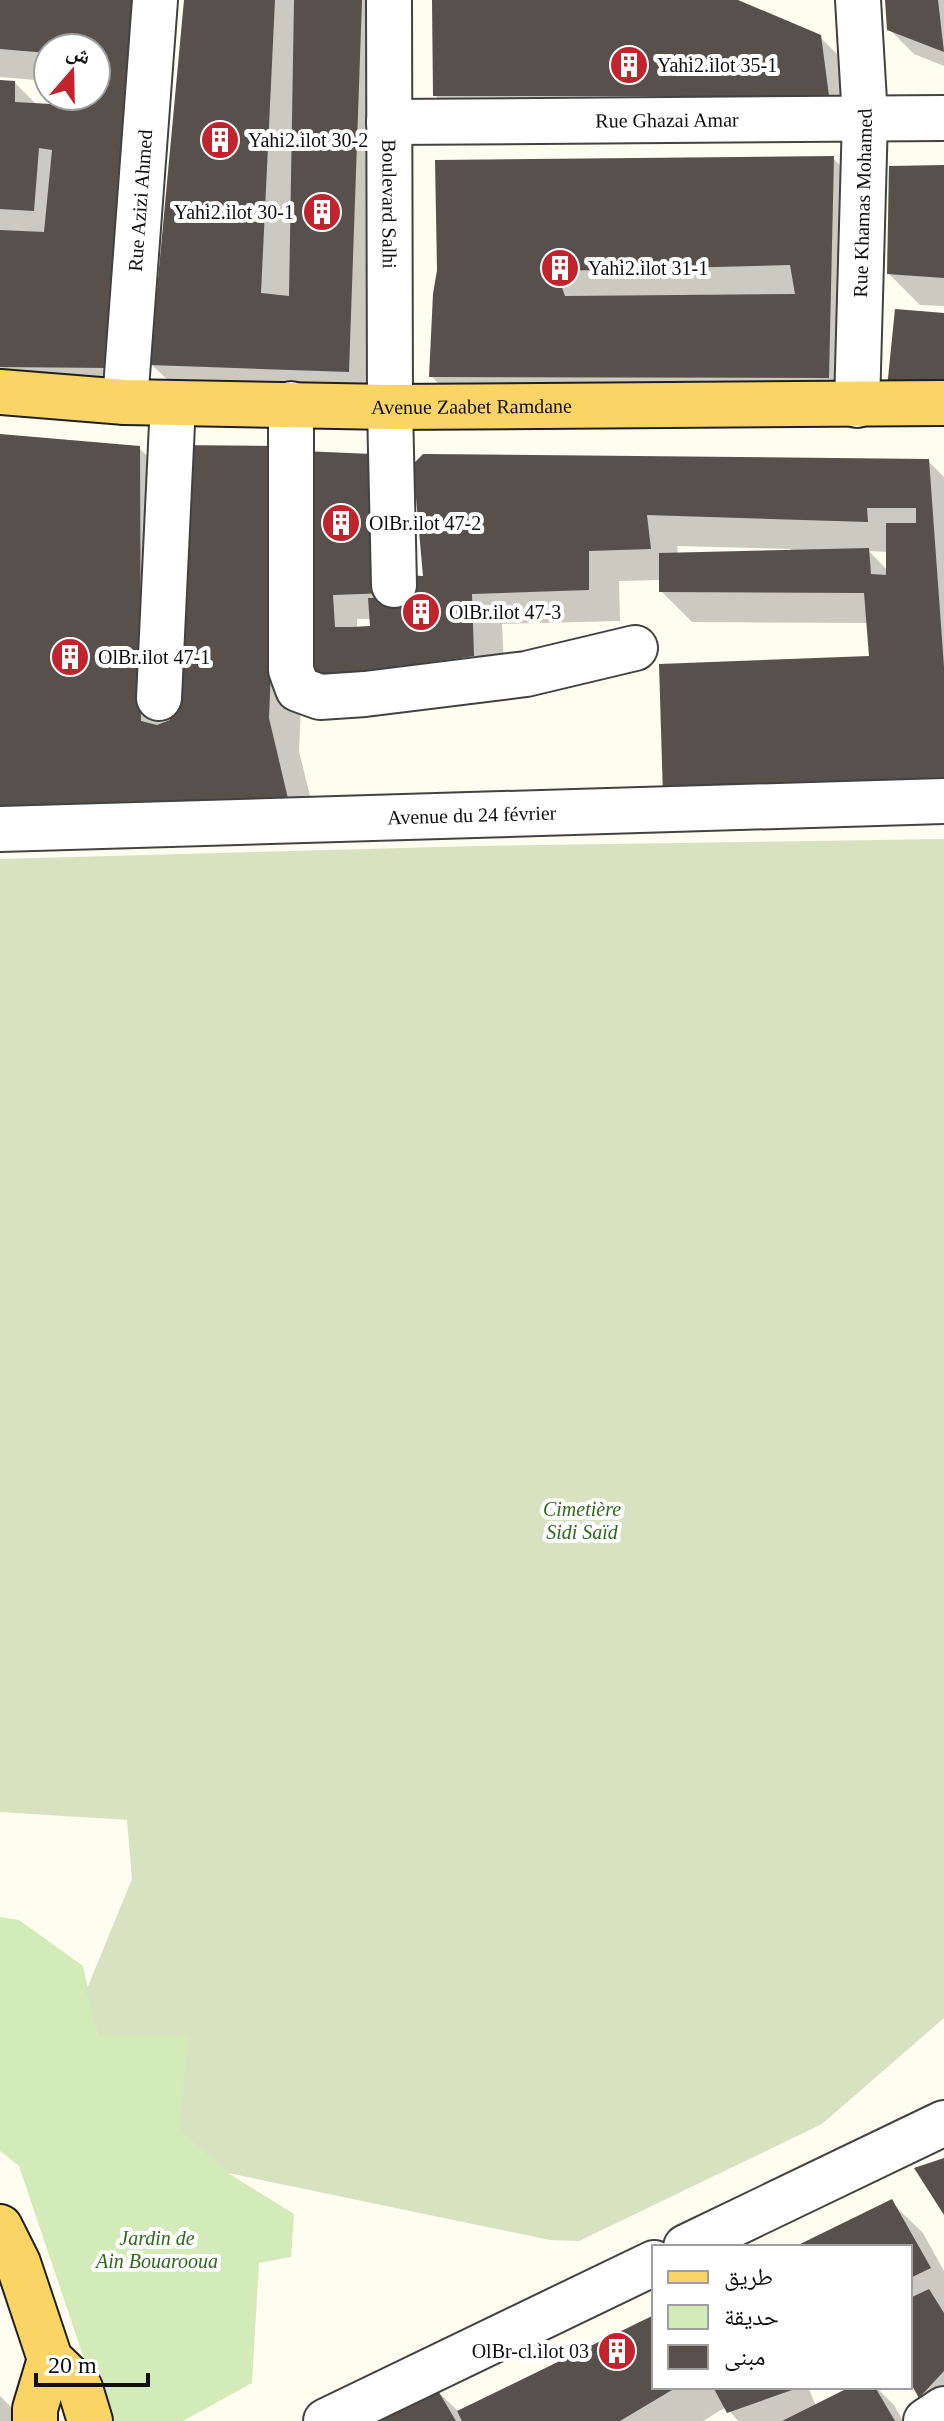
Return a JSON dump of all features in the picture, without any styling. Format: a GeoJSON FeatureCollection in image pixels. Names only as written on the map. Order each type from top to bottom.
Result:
{"type":"FeatureCollection","features":[{"type":"Feature","properties":{"kind":"main road","name":"Avenue Zaabet Ramdane"},"geometry":{"type":"LineString","coordinates":[[0,392],[125,402],[390,407],[944,403]]}},
{"type":"Feature","properties":{"kind":"main road"},"geometry":{"type":"LineString","coordinates":[[0,2227],[18,2263],[50,2359],[80,2388],[90,2421]]}},
{"type":"Feature","properties":{"kind":"main road"},"geometry":{"type":"LineString","coordinates":[[35,2421],[35,2409],[50,2359]]}},
{"type":"Feature","properties":{"kind":"street","name":"Rue Azizi Ahmed"},"geometry":{"type":"LineString","coordinates":[[125,402],[155,0]]}},
{"type":"Feature","properties":{"kind":"street","name":"Boulevard Salhi"},"geometry":{"type":"LineString","coordinates":[[389,0],[390,407],[394,585]]}},
{"type":"Feature","properties":{"kind":"street","name":"Rue Khamas Mohamed"},"geometry":{"type":"LineString","coordinates":[[857,405],[865,118],[858,0]]}},
{"type":"Feature","properties":{"kind":"street","name":"Rue Ghazai Amar"},"geometry":{"type":"LineString","coordinates":[[389,122],[944,118]]}},
{"type":"Feature","properties":{"kind":"street"},"geometry":{"type":"LineString","coordinates":[[159,698],[173,403]]}},
{"type":"Feature","properties":{"kind":"street"},"geometry":{"type":"LineString","coordinates":[[291,404],[291,670],[298,689],[320,697],[394,691],[526,674],[635,648]]}},
{"type":"Feature","properties":{"kind":"street","name":"Avenue du 24 février"},"geometry":{"type":"LineString","coordinates":[[0,829],[944,801]]}},
{"type":"Feature","properties":{"kind":"street"},"geometry":{"type":"LineString","coordinates":[[690,2245],[944,2123]]}},
{"type":"Feature","properties":{"kind":"street"},"geometry":{"type":"LineString","coordinates":[[326,2421],[652,2264]]}},
{"type":"Feature","properties":{"kind":"green space","name":"Cimetière Sidi Saïd"},"geometry":{"type":"Polygon","coordinates":[[[944,839],[944,2018],[822,2124],[579,2241],[550,2240],[228,2173],[179,2129],[188,2035],[98,2035],[86,1991],[132,1879],[127,1820],[0,1812],[0,859],[476,846],[944,839]]]}},
{"type":"Feature","properties":{"kind":"green space","name":"Jardin de Ain Bouarooua"},"geometry":{"type":"Polygon","coordinates":[[[0,1917],[19,1920],[83,1966],[98,2035],[188,2034],[228,2173],[294,2214],[291,2257],[259,2263],[252,2383],[183,2421],[105,2421],[19,2166],[0,2151],[0,1917]]]}},
{"type":"Feature","properties":{"kind":"building"},"geometry":{"type":"Polygon","coordinates":[[[0,0],[138,0],[109,368],[0,367],[0,230],[44,232],[52,150],[39,148],[34,211],[0,209],[0,80],[15,81],[15,102],[32,103],[32,112],[112,112],[112,32],[32,32],[32,52],[0,49],[0,0]]]}},
{"type":"Feature","properties":{"kind":"building"},"geometry":{"type":"Polygon","coordinates":[[[184,0],[275,0],[261,293],[289,296],[294,0],[362,0],[349,372],[150,365],[184,0]]]}},
{"type":"Feature","properties":{"kind":"building","name":"Yahi2.ilot 35-1"},"geometry":{"type":"Polygon","coordinates":[[[432,0],[738,0],[821,35],[829,96],[433,96],[432,0]]]}},
{"type":"Feature","properties":{"kind":"building"},"geometry":{"type":"Polygon","coordinates":[[[885,0],[938,0],[944,52],[887,30],[885,0]]]}},
{"type":"Feature","properties":{"kind":"building","name":"Yahi2.ilot 31-1"},"geometry":{"type":"Polygon","coordinates":[[[834,156],[829,378],[429,377],[437,270],[435,160],[834,156]],[[790,265],[556,271],[565,296],[795,294],[790,265]]]}},
{"type":"Feature","properties":{"kind":"building"},"geometry":{"type":"Polygon","coordinates":[[[944,165],[944,278],[887,274],[889,166],[944,165]]]}},
{"type":"Feature","properties":{"kind":"building"},"geometry":{"type":"Polygon","coordinates":[[[895,309],[944,313],[944,383],[887,388],[895,309]]]}},
{"type":"Feature","properties":{"kind":"building","name":"OlBr.ilot 47-1"},"geometry":{"type":"Polygon","coordinates":[[[0,434],[140,446],[141,721],[157,725],[170,720],[172,445],[280,446],[269,718],[290,807],[0,812],[0,434]]]}},
{"type":"Feature","properties":{"kind":"building","name":"OlBr.ilot 47-3"},"geometry":{"type":"Polygon","coordinates":[[[302,451],[372,454],[388,593],[333,595],[335,627],[370,626],[368,598],[407,597],[403,575],[423,576],[413,464],[423,454],[929,459],[944,667],[944,784],[663,796],[659,664],[869,656],[864,593],[659,592],[659,553],[869,548],[871,574],[886,575],[886,523],[916,523],[916,508],[867,508],[868,522],[647,515],[651,549],[589,551],[589,590],[472,594],[474,656],[355,673],[303,689],[302,451]]]}},
{"type":"Feature","properties":{"kind":"building"},"geometry":{"type":"Polygon","coordinates":[[[944,2158],[944,2215],[914,2168],[944,2158]]]}},
{"type":"Feature","properties":{"kind":"building"},"geometry":{"type":"Polygon","coordinates":[[[892,2199],[931,2268],[912,2277],[912,2245],[798,2245],[892,2199]]]}},
{"type":"Feature","properties":{"kind":"building"},"geometry":{"type":"Polygon","coordinates":[[[929,2289],[944,2313],[944,2371],[919,2398],[912,2386],[912,2297],[929,2289]]]}},
{"type":"Feature","properties":{"kind":"building","name":"OlBr-cl.ilot 03"},"geometry":{"type":"Polygon","coordinates":[[[652,2316],[652,2389],[674,2389],[620,2421],[462,2421],[457,2411],[652,2316]]]}},
{"type":"Feature","properties":{"kind":"building"},"geometry":{"type":"Polygon","coordinates":[[[434,2384],[456,2421],[371,2421],[434,2384]]]}},
{"type":"Feature","properties":{"kind":"building"},"geometry":{"type":"Polygon","coordinates":[[[714,2389],[792,2389],[792,2390],[727,2413],[714,2389]]]}},
{"type":"Feature","properties":{"kind":"building"},"geometry":{"type":"Polygon","coordinates":[[[846,2389],[876,2389],[895,2421],[782,2421],[846,2389]]]}},
{"type":"Feature","properties":{"kind":"place","name":"Yahi2.ilot 35-1"},"geometry":{"type":"Point","coordinates":[629,65]}},
{"type":"Feature","properties":{"kind":"place","name":"Yahi2.ilot 30-2"},"geometry":{"type":"Point","coordinates":[220,140]}},
{"type":"Feature","properties":{"kind":"place","name":"Yahi2.ilot 30-1"},"geometry":{"type":"Point","coordinates":[322,212]}},
{"type":"Feature","properties":{"kind":"place","name":"Yahi2.ilot 31-1"},"geometry":{"type":"Point","coordinates":[560,268]}},
{"type":"Feature","properties":{"kind":"place","name":"OlBr.ilot 47-2"},"geometry":{"type":"Point","coordinates":[341,523]}},
{"type":"Feature","properties":{"kind":"place","name":"OlBr.ilot 47-3"},"geometry":{"type":"Point","coordinates":[421,612]}},
{"type":"Feature","properties":{"kind":"place","name":"OlBr.ilot 47-1"},"geometry":{"type":"Point","coordinates":[70,657]}},
{"type":"Feature","properties":{"kind":"place","name":"OlBr-cl.ilot 03"},"geometry":{"type":"Point","coordinates":[617,2351]}}]}
